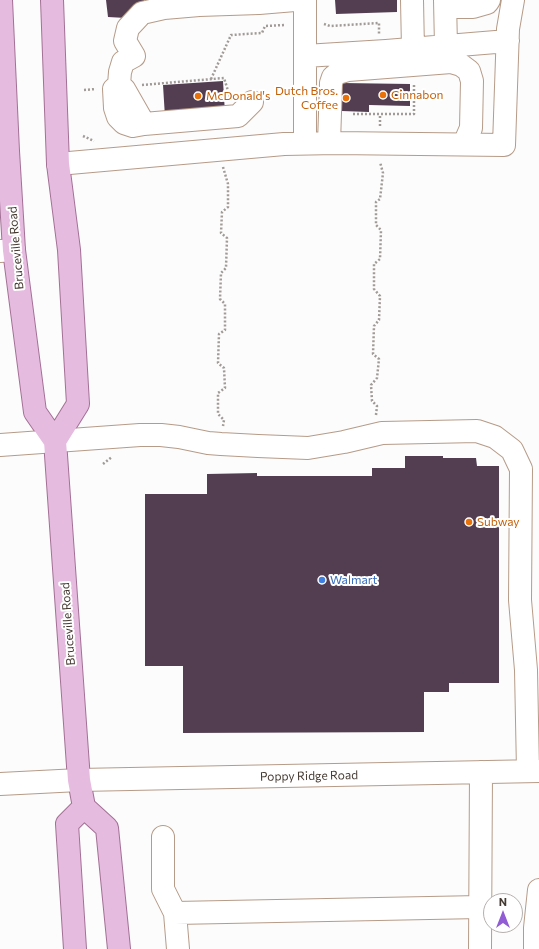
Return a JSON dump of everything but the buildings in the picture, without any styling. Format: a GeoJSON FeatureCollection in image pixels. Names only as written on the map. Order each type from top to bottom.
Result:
{"type":"FeatureCollection","features":[{"type":"Feature","properties":{"kind":"main road","name":"Bruceville Road"},"geometry":{"type":"LineString","coordinates":[[1,0],[8,158],[7,251],[35,412],[55,441],[79,780],[84,807]]}},
{"type":"Feature","properties":{"kind":"main road"},"geometry":{"type":"LineString","coordinates":[[52,0],[58,164],[69,250],[78,404],[55,441]]}},
{"type":"Feature","properties":{"kind":"main road"},"geometry":{"type":"LineString","coordinates":[[75,949],[67,824],[84,807],[107,828],[119,949]]}},
{"type":"Feature","properties":{"kind":"street"},"geometry":{"type":"LineString","coordinates":[[241,101],[238,116],[133,126],[124,123],[118,117],[115,108],[114,89],[119,86],[120,72],[123,62],[134,56],[125,41],[128,28],[142,13],[164,4],[199,2],[259,3],[295,0]]}},
{"type":"Feature","properties":{"kind":"street"},"geometry":{"type":"LineString","coordinates":[[305,0],[305,143]]}},
{"type":"Feature","properties":{"kind":"street"},"geometry":{"type":"LineString","coordinates":[[412,0],[413,65]]}},
{"type":"Feature","properties":{"kind":"street"},"geometry":{"type":"LineString","coordinates":[[445,0],[446,46]]}},
{"type":"Feature","properties":{"kind":"street"},"geometry":{"type":"LineString","coordinates":[[455,0],[459,7],[473,7],[487,3],[489,0]]}},
{"type":"Feature","properties":{"kind":"street"},"geometry":{"type":"LineString","coordinates":[[58,164],[305,143],[504,144],[508,29],[513,0]]}},
{"type":"Feature","properties":{"kind":"street"},"geometry":{"type":"LineString","coordinates":[[305,56],[413,65],[446,46],[508,41]]}},
{"type":"Feature","properties":{"kind":"street"},"geometry":{"type":"LineString","coordinates":[[329,143],[331,83],[333,77],[338,73],[348,70],[450,62],[461,65],[469,72],[472,81],[471,128],[464,144]]}},
{"type":"Feature","properties":{"kind":"street"},"geometry":{"type":"LineString","coordinates":[[0,445],[140,435],[161,435],[208,443],[308,448],[344,442],[382,433],[477,431],[495,437],[512,450],[521,469],[520,600],[533,771]]}},
{"type":"Feature","properties":{"kind":"street","name":"Poppy Ridge Road"},"geometry":{"type":"LineString","coordinates":[[0,784],[79,780],[533,771]]}},
{"type":"Feature","properties":{"kind":"street"},"geometry":{"type":"LineString","coordinates":[[480,949],[481,772]]}},
{"type":"Feature","properties":{"kind":"street"},"geometry":{"type":"LineString","coordinates":[[163,837],[163,889],[175,913],[178,949]]}},
{"type":"Feature","properties":{"kind":"street"},"geometry":{"type":"LineString","coordinates":[[535,949],[535,928],[539,890]]}},
{"type":"Feature","properties":{"kind":"street"},"geometry":{"type":"LineString","coordinates":[[175,913],[480,907]]}},
{"type":"Feature","properties":{"kind":"path"},"geometry":{"type":"LineString","coordinates":[[211,79],[231,35],[262,33],[265,26],[285,25],[288,21]]}},
{"type":"Feature","properties":{"kind":"path"},"geometry":{"type":"LineString","coordinates":[[320,23],[330,26],[379,23],[379,38]]}},
{"type":"Feature","properties":{"kind":"path"},"geometry":{"type":"LineString","coordinates":[[353,114],[414,114],[413,65]]}},
{"type":"Feature","properties":{"kind":"path"},"geometry":{"type":"LineString","coordinates":[[84,90],[224,78],[241,101]]}},
{"type":"Feature","properties":{"kind":"path"},"geometry":{"type":"LineString","coordinates":[[380,114],[380,130]]}},
{"type":"Feature","properties":{"kind":"path"},"geometry":{"type":"LineString","coordinates":[[221,150],[222,165],[228,184],[228,207],[222,212],[221,233],[227,238],[226,268],[221,273],[220,300],[225,304],[225,330],[219,334],[218,363],[224,368],[225,388],[218,393],[218,414],[224,420],[222,432]]}},
{"type":"Feature","properties":{"kind":"path"},"geometry":{"type":"LineString","coordinates":[[376,419],[377,406],[372,401],[371,385],[377,378],[379,359],[373,354],[374,326],[379,320],[380,296],[374,289],[374,264],[380,259],[381,230],[376,225],[376,202],[380,199],[383,173],[380,161]]}},
{"type":"Feature","properties":{"kind":"place","name":"Cinnabon"},"geometry":{"type":"Point","coordinates":[383,95]}},
{"type":"Feature","properties":{"kind":"place","name":"McDonald's"},"geometry":{"type":"Point","coordinates":[198,96]}},
{"type":"Feature","properties":{"kind":"place","name":"Dutch Bros. Coffee"},"geometry":{"type":"Point","coordinates":[346,98]}},
{"type":"Feature","properties":{"kind":"place","name":"Subway"},"geometry":{"type":"Point","coordinates":[469,522]}},
{"type":"Feature","properties":{"kind":"place","name":"Walmart"},"geometry":{"type":"Point","coordinates":[322,580]}}]}
